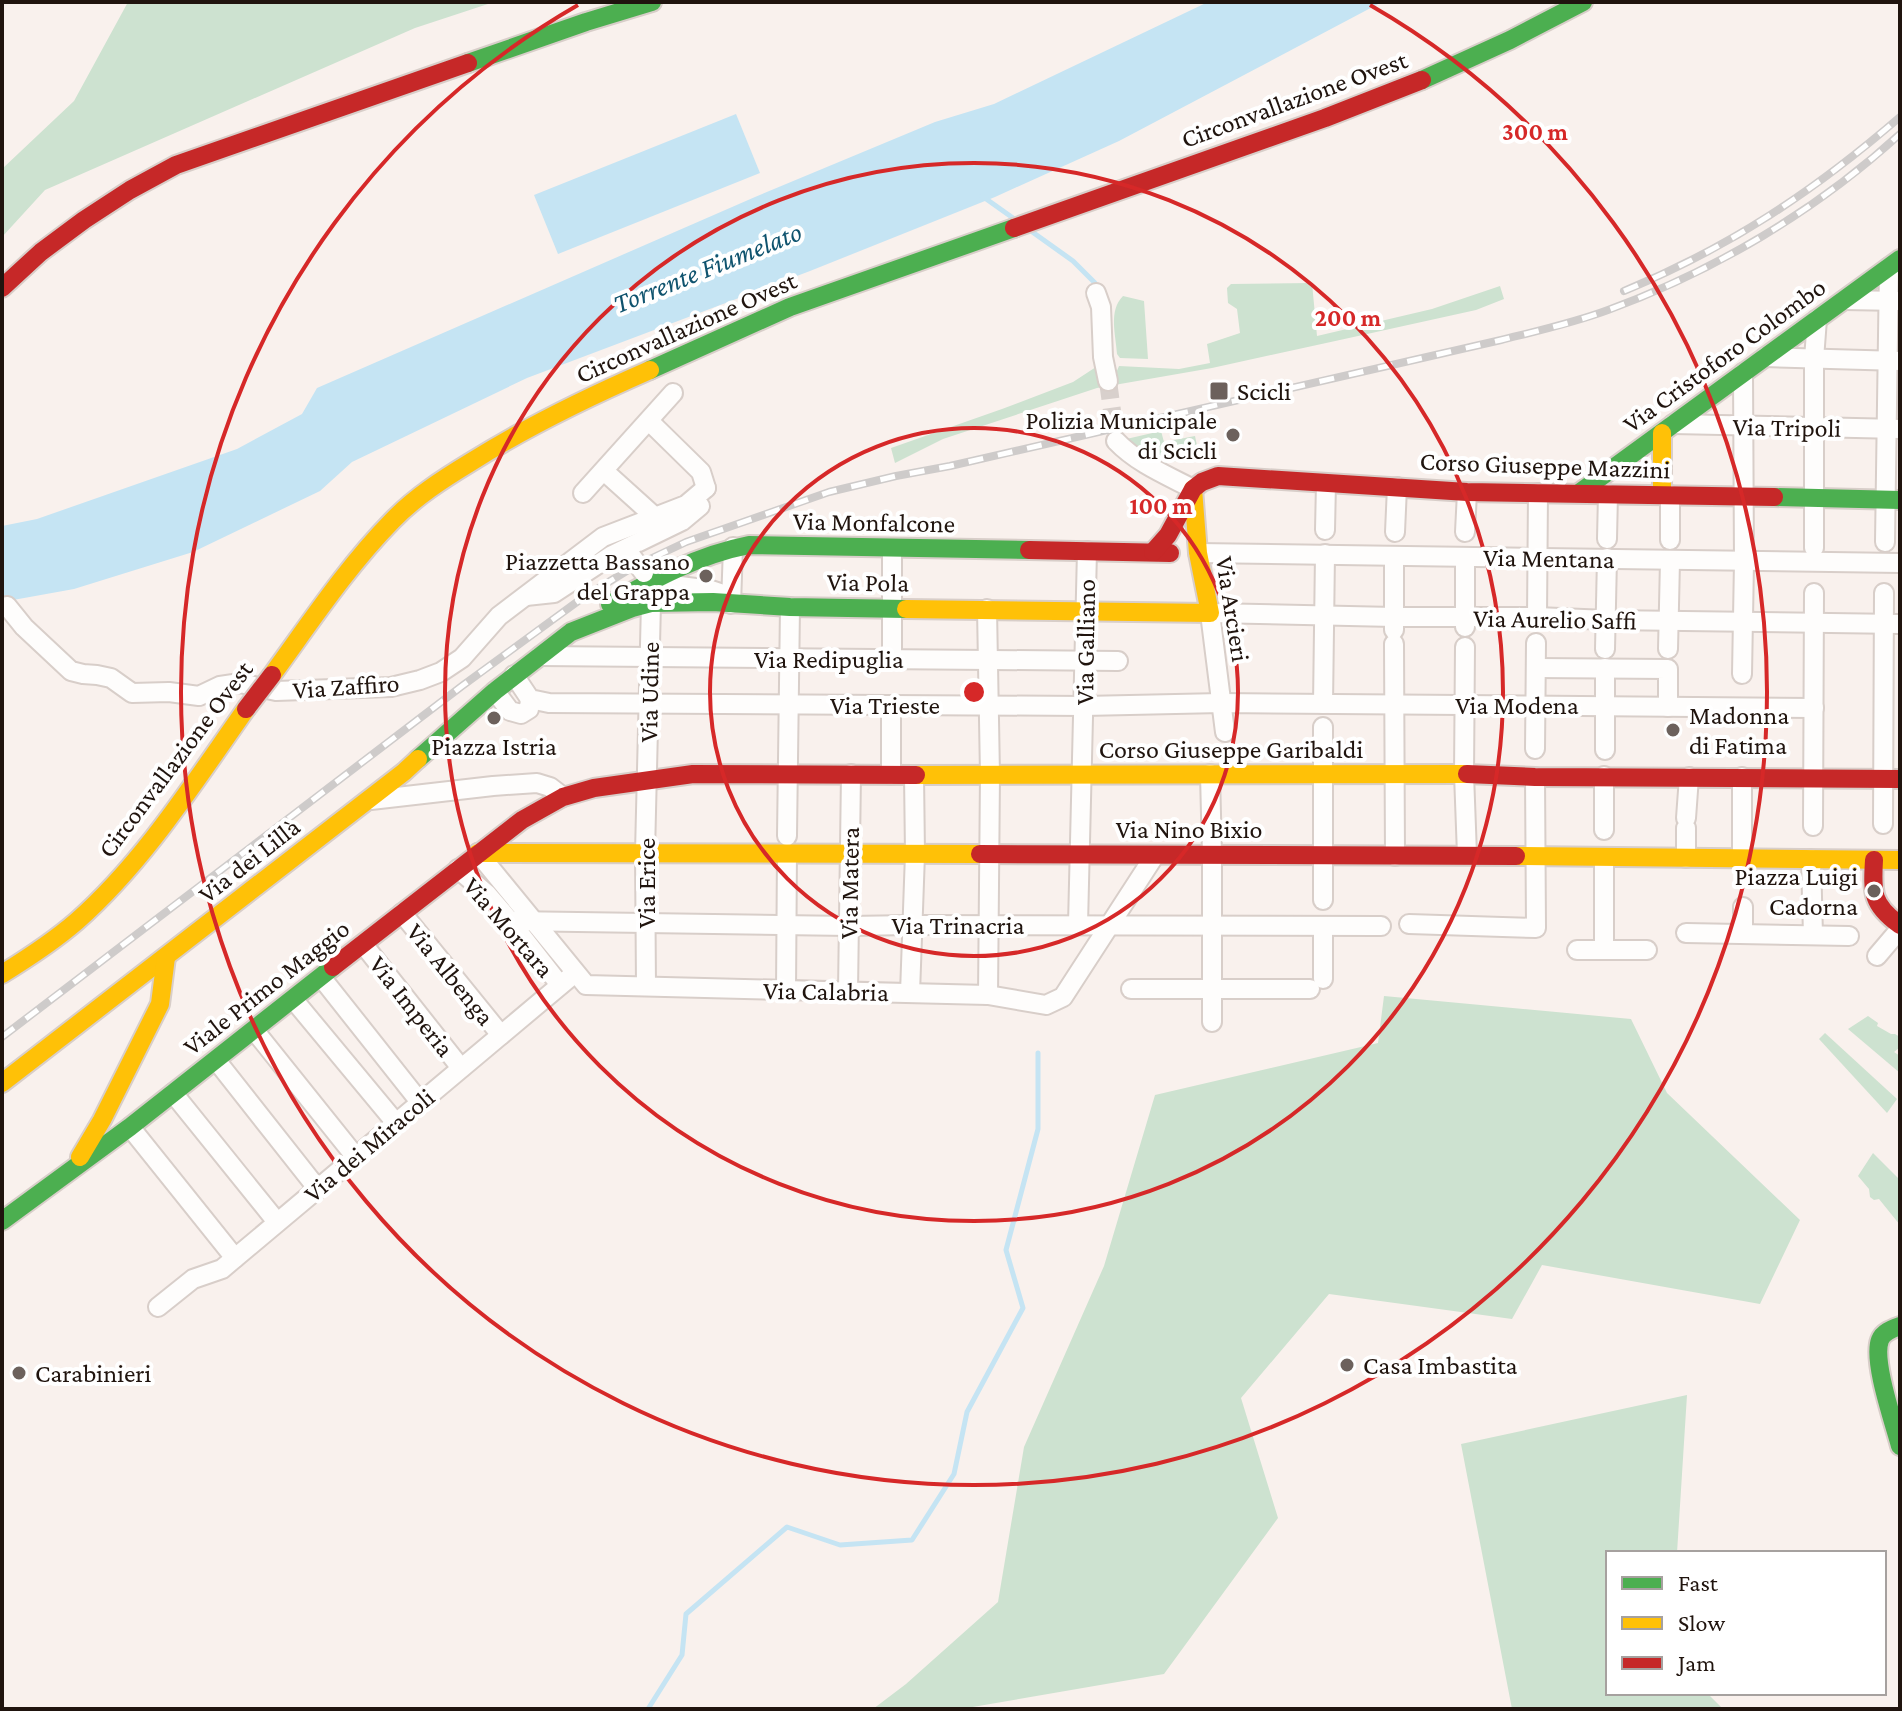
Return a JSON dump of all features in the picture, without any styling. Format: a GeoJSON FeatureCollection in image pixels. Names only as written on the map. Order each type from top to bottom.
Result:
{"type":"FeatureCollection","features":[{"type":"Feature","properties":{"kind":"main road"},"geometry":{"type":"LineString","coordinates":[[2,288],[60,238],[144,181],[176,165],[586,22],[652,2]]}},
{"type":"Feature","properties":{"kind":"main road","name":"Circonvallazione Ovest"},"geometry":{"type":"LineString","coordinates":[[2,974],[37,952],[98,901],[141,852],[341,581],[393,520],[431,487],[510,437],[580,401],[790,307],[1416,83],[1583,2]]}},
{"type":"Feature","properties":{"kind":"main road","name":"Via Cristoforo Colombo"},"geometry":{"type":"LineString","coordinates":[[1579,493],[1894,263]]}},
{"type":"Feature","properties":{"kind":"main road"},"geometry":{"type":"LineString","coordinates":[[1666,494],[1667,428]]}},
{"type":"Feature","properties":{"kind":"main road","name":"Corso Giuseppe Mazzini"},"geometry":{"type":"LineString","coordinates":[[1193,489],[1201,482],[1218,476],[1467,492],[1893,500]]}},
{"type":"Feature","properties":{"kind":"main road"},"geometry":{"type":"LineString","coordinates":[[1153,552],[1162,545],[1193,489]]}},
{"type":"Feature","properties":{"kind":"main road","name":"Via Arcieri"},"geometry":{"type":"LineString","coordinates":[[1193,489],[1198,553],[1210,613]]}},
{"type":"Feature","properties":{"kind":"main road","name":"Via Monfalcone"},"geometry":{"type":"LineString","coordinates":[[571,632],[646,578],[733,547],[1198,553]]}},
{"type":"Feature","properties":{"kind":"main road","name":"Via Pola"},"geometry":{"type":"LineString","coordinates":[[495,691],[571,632],[651,603],[731,600],[790,607],[1210,613]]}},
{"type":"Feature","properties":{"kind":"main road","name":"Via dei Lillà"},"geometry":{"type":"LineString","coordinates":[[2,1083],[404,772],[495,691]]}},
{"type":"Feature","properties":{"kind":"main road","name":"Corso Giuseppe Garibaldi"},"geometry":{"type":"LineString","coordinates":[[563,797],[594,788],[693,774],[1464,774],[1891,779]]}},
{"type":"Feature","properties":{"kind":"main road","name":"Viale Primo Maggio"},"geometry":{"type":"LineString","coordinates":[[2,1221],[130,1127],[478,853],[522,820],[563,797]]}},
{"type":"Feature","properties":{"kind":"main road","name":"Via Nino Bixio"},"geometry":{"type":"LineString","coordinates":[[478,853],[645,853],[787,844],[850,853],[915,854],[1900,860]]}},
{"type":"Feature","properties":{"kind":"main road"},"geometry":{"type":"LineString","coordinates":[[1874,860],[1875,904],[1900,927]]}},
{"type":"Feature","properties":{"kind":"main road"},"geometry":{"type":"LineString","coordinates":[[74,1168],[102,1120],[160,1004],[166,957]]}},
{"type":"Feature","properties":{"kind":"main road"},"geometry":{"type":"LineString","coordinates":[[1900,1326],[1887,1331],[1879,1341],[1878,1350],[1880,1371],[1900,1446]]}},
{"type":"Feature","properties":{"kind":"street"},"geometry":{"type":"LineString","coordinates":[[1885,542],[1893,500],[1894,263]]}},
{"type":"Feature","properties":{"kind":"street"},"geometry":{"type":"LineString","coordinates":[[1096,293],[1101,307],[1103,357],[1108,381]]}},
{"type":"Feature","properties":{"kind":"street"},"geometry":{"type":"LineString","coordinates":[[1844,300],[1894,301]]}},
{"type":"Feature","properties":{"kind":"street"},"geometry":{"type":"LineString","coordinates":[[1813,826],[1814,359],[1817,319]]}},
{"type":"Feature","properties":{"kind":"street"},"geometry":{"type":"LineString","coordinates":[[1765,357],[1893,361]]}},
{"type":"Feature","properties":{"kind":"street"},"geometry":{"type":"LineString","coordinates":[[1743,373],[1743,708]]}},
{"type":"Feature","properties":{"kind":"street"},"geometry":{"type":"LineString","coordinates":[[583,493],[673,393]]}},
{"type":"Feature","properties":{"kind":"street"},"geometry":{"type":"LineString","coordinates":[[523,597],[554,593],[682,521],[699,508],[706,488],[701,472],[649,421]]}},
{"type":"Feature","properties":{"kind":"street","name":"Via Tripoli"},"geometry":{"type":"LineString","coordinates":[[1667,428],[1893,429]]}},
{"type":"Feature","properties":{"kind":"street"},"geometry":{"type":"LineString","coordinates":[[1116,441],[1147,466],[1193,489]]}},
{"type":"Feature","properties":{"kind":"street"},"geometry":{"type":"LineString","coordinates":[[604,471],[655,517]]}},
{"type":"Feature","properties":{"kind":"street"},"geometry":{"type":"LineString","coordinates":[[1325,530],[1326,483]]}},
{"type":"Feature","properties":{"kind":"street"},"geometry":{"type":"LineString","coordinates":[[1395,532],[1397,487]]}},
{"type":"Feature","properties":{"kind":"street","name":"Via Zaffiro"},"geometry":{"type":"LineString","coordinates":[[7,606],[24,627],[71,671],[111,678],[132,693],[169,692],[199,696],[220,686],[240,683],[276,691],[391,687],[441,672],[462,658],[499,616],[603,537],[686,505],[706,488]]}},
{"type":"Feature","properties":{"kind":"street"},"geometry":{"type":"LineString","coordinates":[[1465,532],[1467,492]]}},
{"type":"Feature","properties":{"kind":"street"},"geometry":{"type":"LineString","coordinates":[[1537,617],[1538,493]]}},
{"type":"Feature","properties":{"kind":"street"},"geometry":{"type":"LineString","coordinates":[[1605,750],[1608,494]]}},
{"type":"Feature","properties":{"kind":"street"},"geometry":{"type":"LineString","coordinates":[[1666,494],[1670,540]]}},
{"type":"Feature","properties":{"kind":"street"},"geometry":{"type":"LineString","coordinates":[[629,552],[646,578],[711,590],[731,600],[733,547]]}},
{"type":"Feature","properties":{"kind":"street"},"geometry":{"type":"LineString","coordinates":[[892,548],[892,659]]}},
{"type":"Feature","properties":{"kind":"street","name":"Via Mentana"},"geometry":{"type":"LineString","coordinates":[[1198,553],[1538,558],[1607,549],[1670,561],[1744,562],[1814,555],[1892,563]]}},
{"type":"Feature","properties":{"kind":"street","name":"Via Galliano"},"geometry":{"type":"LineString","coordinates":[[1078,925],[1087,551]]}},
{"type":"Feature","properties":{"kind":"street"},"geometry":{"type":"LineString","coordinates":[[1323,704],[1325,554]]}},
{"type":"Feature","properties":{"kind":"street"},"geometry":{"type":"LineString","coordinates":[[1394,556],[1395,856]]}},
{"type":"Feature","properties":{"kind":"street"},"geometry":{"type":"LineString","coordinates":[[1465,557],[1465,623]]}},
{"type":"Feature","properties":{"kind":"street"},"geometry":{"type":"LineString","coordinates":[[1668,649],[1670,561]]}},
{"type":"Feature","properties":{"kind":"street"},"geometry":{"type":"LineString","coordinates":[[1883,824],[1891,779],[1893,624],[1884,589],[1892,563]]}},
{"type":"Feature","properties":{"kind":"street","name":"Via Udine"},"geometry":{"type":"LineString","coordinates":[[647,780],[651,603]]}},
{"type":"Feature","properties":{"kind":"street"},"geometry":{"type":"LineString","coordinates":[[786,990],[790,607]]}},
{"type":"Feature","properties":{"kind":"street"},"geometry":{"type":"LineString","coordinates":[[987,609],[990,775],[988,995]]}},
{"type":"Feature","properties":{"kind":"street","name":"Via Aurelio Saffi"},"geometry":{"type":"LineString","coordinates":[[1210,613],[1323,614],[1394,631],[1537,617],[1893,624]]}},
{"type":"Feature","properties":{"kind":"street","name":"Via Arcieri"},"geometry":{"type":"LineString","coordinates":[[1210,613],[1225,732]]}},
{"type":"Feature","properties":{"kind":"street"},"geometry":{"type":"LineString","coordinates":[[1535,749],[1536,643]]}},
{"type":"Feature","properties":{"kind":"street"},"geometry":{"type":"LineString","coordinates":[[1465,647],[1467,855]]}},
{"type":"Feature","properties":{"kind":"street","name":"Via Redipuglia"},"geometry":{"type":"LineString","coordinates":[[540,656],[1118,661]]}},
{"type":"Feature","properties":{"kind":"street"},"geometry":{"type":"LineString","coordinates":[[1536,668],[1605,658],[1668,669],[1668,707]]}},
{"type":"Feature","properties":{"kind":"street"},"geometry":{"type":"LineString","coordinates":[[514,675],[540,701]]}},
{"type":"Feature","properties":{"kind":"street","name":"Via Trieste"},"geometry":{"type":"LineString","coordinates":[[495,691],[510,711],[521,714],[540,701],[1084,706],[1221,703]]}},
{"type":"Feature","properties":{"kind":"street","name":"Via Modena"},"geometry":{"type":"LineString","coordinates":[[1221,703],[1814,708]]}},
{"type":"Feature","properties":{"kind":"street"},"geometry":{"type":"LineString","coordinates":[[891,705],[891,775]]}},
{"type":"Feature","properties":{"kind":"street"},"geometry":{"type":"LineString","coordinates":[[1323,727],[1323,900]]}},
{"type":"Feature","properties":{"kind":"street","name":"Via Matera"},"geometry":{"type":"LineString","coordinates":[[848,991],[851,774]]}},
{"type":"Feature","properties":{"kind":"street"},"geometry":{"type":"LineString","coordinates":[[1210,774],[1212,1022]]}},
{"type":"Feature","properties":{"kind":"street"},"geometry":{"type":"LineString","coordinates":[[910,993],[915,854],[914,775]]}},
{"type":"Feature","properties":{"kind":"street"},"geometry":{"type":"LineString","coordinates":[[1604,776],[1604,830]]}},
{"type":"Feature","properties":{"kind":"street"},"geometry":{"type":"LineString","coordinates":[[1409,924],[1536,928],[1535,777]]}},
{"type":"Feature","properties":{"kind":"street"},"geometry":{"type":"LineString","coordinates":[[1686,858],[1689,777]]}},
{"type":"Feature","properties":{"kind":"street"},"geometry":{"type":"LineString","coordinates":[[1742,777],[1742,858]]}},
{"type":"Feature","properties":{"kind":"street","name":"Via Erice"},"geometry":{"type":"LineString","coordinates":[[646,986],[647,780]]}},
{"type":"Feature","properties":{"kind":"street"},"geometry":{"type":"LineString","coordinates":[[367,801],[537,783],[550,787],[563,797]]}},
{"type":"Feature","properties":{"kind":"street"},"geometry":{"type":"LineString","coordinates":[[478,853],[580,979]]}},
{"type":"Feature","properties":{"kind":"street"},"geometry":{"type":"LineString","coordinates":[[1108,925],[1155,855]]}},
{"type":"Feature","properties":{"kind":"street"},"geometry":{"type":"LineString","coordinates":[[1604,857],[1604,950]]}},
{"type":"Feature","properties":{"kind":"street"},"geometry":{"type":"LineString","coordinates":[[1811,859],[1813,935]]}},
{"type":"Feature","properties":{"kind":"street","name":"Via Mortara"},"geometry":{"type":"LineString","coordinates":[[458,869],[487,894],[560,985]]}},
{"type":"Feature","properties":{"kind":"street"},"geometry":{"type":"LineString","coordinates":[[1743,907],[1743,934]]}},
{"type":"Feature","properties":{"kind":"street","name":"Via Albenga"},"geometry":{"type":"LineString","coordinates":[[402,913],[501,1035]]}},
{"type":"Feature","properties":{"kind":"street","name":"Via Trinacria"},"geometry":{"type":"LineString","coordinates":[[510,921],[849,926],[1381,926]]}},
{"type":"Feature","properties":{"kind":"street","name":"Via Calabria"},"geometry":{"type":"LineString","coordinates":[[580,979],[646,986],[988,995],[1046,1005],[1063,997],[1108,925]]}},
{"type":"Feature","properties":{"kind":"street"},"geometry":{"type":"LineString","coordinates":[[1131,989],[1317,984],[1323,926]]}},
{"type":"Feature","properties":{"kind":"street"},"geometry":{"type":"LineString","coordinates":[[1877,956],[1900,927]]}},
{"type":"Feature","properties":{"kind":"street"},"geometry":{"type":"LineString","coordinates":[[1686,933],[1849,936]]}},
{"type":"Feature","properties":{"kind":"street","name":"Via Imperia"},"geometry":{"type":"LineString","coordinates":[[363,944],[461,1068]]}},
{"type":"Feature","properties":{"kind":"street"},"geometry":{"type":"LineString","coordinates":[[1577,950],[1647,950]]}},
{"type":"Feature","properties":{"kind":"street"},"geometry":{"type":"LineString","coordinates":[[321,977],[420,1102]]}},
{"type":"Feature","properties":{"kind":"street","name":"Via dei Miracoli"},"geometry":{"type":"LineString","coordinates":[[158,1307],[193,1279],[222,1269],[560,985],[580,979]]}},
{"type":"Feature","properties":{"kind":"street"},"geometry":{"type":"LineString","coordinates":[[293,999],[396,1123]]}},
{"type":"Feature","properties":{"kind":"street"},"geometry":{"type":"LineString","coordinates":[[254,1030],[355,1156]]}},
{"type":"Feature","properties":{"kind":"street"},"geometry":{"type":"LineString","coordinates":[[216,1060],[317,1188]]}},
{"type":"Feature","properties":{"kind":"street"},"geometry":{"type":"LineString","coordinates":[[173,1093],[277,1222]]}},
{"type":"Feature","properties":{"kind":"street"},"geometry":{"type":"LineString","coordinates":[[130,1127],[235,1258]]}},
{"type":"Feature","properties":{"kind":"green space"},"geometry":{"type":"Polygon","coordinates":[[[128,2],[494,2],[415,28],[45,190],[2,237],[2,169],[74,101],[128,2]]]}},
{"type":"Feature","properties":{"kind":"green space"},"geometry":{"type":"Polygon","coordinates":[[[1312,283],[1317,336],[1432,309],[1500,286],[1504,299],[1476,310],[1212,368],[1097,388],[943,439],[895,463],[891,448],[1073,382],[1096,367],[1113,380],[1119,366],[1179,369],[1210,363],[1207,344],[1240,333],[1237,309],[1228,303],[1227,288],[1231,284],[1312,283]]]}},
{"type":"Feature","properties":{"kind":"green space"},"geometry":{"type":"Polygon","coordinates":[[[1123,296],[1144,301],[1148,359],[1120,358],[1117,354],[1114,316],[1123,296]]]}},
{"type":"Feature","properties":{"kind":"green space"},"geometry":{"type":"Polygon","coordinates":[[[1161,431],[1164,442],[1195,436],[1199,455],[1157,464],[1122,440],[1161,431]]]}},
{"type":"Feature","properties":{"kind":"green space"},"geometry":{"type":"Polygon","coordinates":[[[1384,996],[1631,1019],[1667,1093],[1800,1220],[1760,1304],[1542,1265],[1512,1319],[1329,1294],[1241,1398],[1278,1518],[1164,1674],[961,1709],[873,1709],[906,1684],[998,1602],[1024,1447],[1104,1266],[1155,1095],[1378,1043],[1384,996]]]}},
{"type":"Feature","properties":{"kind":"green space"},"geometry":{"type":"Polygon","coordinates":[[[1868,1016],[1878,1023],[1877,1026],[1900,1037],[1900,1047],[1894,1052],[1900,1056],[1900,1073],[1848,1029],[1868,1016]]]}},
{"type":"Feature","properties":{"kind":"green space"},"geometry":{"type":"Polygon","coordinates":[[[1825,1033],[1897,1099],[1887,1113],[1819,1039],[1825,1033]]]}},
{"type":"Feature","properties":{"kind":"green space"},"geometry":{"type":"Polygon","coordinates":[[[1873,1153],[1900,1180],[1900,1225],[1879,1199],[1870,1197],[1869,1189],[1858,1176],[1873,1153]]]}},
{"type":"Feature","properties":{"kind":"green space"},"geometry":{"type":"Polygon","coordinates":[[[1687,1395],[1677,1551],[1606,1551],[1606,1695],[1709,1695],[1723,1709],[1512,1709],[1461,1444],[1687,1395]]]}},
{"type":"Feature","properties":{"kind":"water","name":"Torrente Fiumelato"},"geometry":{"type":"Polygon","coordinates":[[[1208,2],[1382,2],[1119,141],[995,197],[527,378],[352,462],[320,491],[193,552],[74,589],[2,602],[2,526],[37,519],[237,449],[302,414],[317,388],[755,197],[935,122],[994,104],[1208,2]]]}},
{"type":"Feature","properties":{"kind":"water"},"geometry":{"type":"Polygon","coordinates":[[[736,114],[760,173],[558,254],[534,195],[736,114]]]}},
{"type":"Feature","properties":{"kind":"waterway"},"geometry":{"type":"LineString","coordinates":[[982,196],[1013,218]]}},
{"type":"Feature","properties":{"kind":"waterway"},"geometry":{"type":"LineString","coordinates":[[1031,231],[1073,261],[1095,283]]}},
{"type":"Feature","properties":{"kind":"waterway"},"geometry":{"type":"LineString","coordinates":[[648,1709],[682,1655],[686,1614],[787,1527],[840,1545],[912,1540],[954,1474],[967,1412],[1023,1308],[1006,1250],[1038,1129],[1038,1053]]}},
{"type":"Feature","properties":{"kind":"tunnel"},"geometry":{"type":"LineString","coordinates":[[1108,381],[1116,441]]}},
{"type":"Feature","properties":{"kind":"railway"},"geometry":{"type":"LineString","coordinates":[[1624,291],[1700,256],[1769,216],[1835,170],[1900,117]]}},
{"type":"Feature","properties":{"kind":"railway"},"geometry":{"type":"LineString","coordinates":[[2,1037],[462,686],[581,599],[633,567],[686,542],[829,492],[1501,340],[1595,315],[1687,277],[1762,236],[1834,188],[1900,134]]}},
{"type":"Feature","properties":{"kind":"traffic: fast"},"geometry":{"type":"LineString","coordinates":[[468,63],[652,2]]}},
{"type":"Feature","properties":{"kind":"traffic: fast"},"geometry":{"type":"LineString","coordinates":[[1422,80],[1583,2]]}},
{"type":"Feature","properties":{"kind":"traffic: fast"},"geometry":{"type":"LineString","coordinates":[[650,370],[790,307],[1014,228]]}},
{"type":"Feature","properties":{"kind":"traffic: fast"},"geometry":{"type":"LineString","coordinates":[[1579,493],[1900,259]]}},
{"type":"Feature","properties":{"kind":"traffic: fast"},"geometry":{"type":"LineString","coordinates":[[1774,497],[1900,500]]}},
{"type":"Feature","properties":{"kind":"traffic: fast"},"geometry":{"type":"LineString","coordinates":[[610,604],[694,561],[749,545],[1029,550]]}},
{"type":"Feature","properties":{"kind":"traffic: fast"},"geometry":{"type":"LineString","coordinates":[[418,759],[495,691],[571,632],[632,608],[651,603],[713,602],[906,609]]}},
{"type":"Feature","properties":{"kind":"traffic: fast"},"geometry":{"type":"LineString","coordinates":[[2,1221],[130,1127],[333,967]]}},
{"type":"Feature","properties":{"kind":"traffic: fast"},"geometry":{"type":"LineString","coordinates":[[1900,1326],[1883,1335],[1878,1350],[1881,1377],[1900,1446]]}},
{"type":"Feature","properties":{"kind":"traffic: slow"},"geometry":{"type":"LineString","coordinates":[[272,675],[360,557],[392,521],[420,496],[514,436],[650,370]]}},
{"type":"Feature","properties":{"kind":"traffic: slow"},"geometry":{"type":"LineString","coordinates":[[1662,433],[1662,494]]}},
{"type":"Feature","properties":{"kind":"traffic: slow"},"geometry":{"type":"LineString","coordinates":[[906,609],[1210,613],[1198,553],[1193,489]]}},
{"type":"Feature","properties":{"kind":"traffic: slow"},"geometry":{"type":"LineString","coordinates":[[2,974],[41,949],[101,898],[168,820],[246,709]]}},
{"type":"Feature","properties":{"kind":"traffic: slow"},"geometry":{"type":"LineString","coordinates":[[2,1083],[418,759]]}},
{"type":"Feature","properties":{"kind":"traffic: slow"},"geometry":{"type":"LineString","coordinates":[[916,775],[1467,774]]}},
{"type":"Feature","properties":{"kind":"traffic: slow"},"geometry":{"type":"LineString","coordinates":[[478,853],[980,854]]}},
{"type":"Feature","properties":{"kind":"traffic: slow"},"geometry":{"type":"LineString","coordinates":[[1516,856],[1900,860]]}},
{"type":"Feature","properties":{"kind":"traffic: slow"},"geometry":{"type":"LineString","coordinates":[[80,1157],[160,1004],[166,957]]}},
{"type":"Feature","properties":{"kind":"traffic: jam"},"geometry":{"type":"LineString","coordinates":[[2,288],[41,252],[84,220],[176,165],[468,63]]}},
{"type":"Feature","properties":{"kind":"traffic: jam"},"geometry":{"type":"LineString","coordinates":[[1014,228],[1325,118],[1422,80]]}},
{"type":"Feature","properties":{"kind":"traffic: jam"},"geometry":{"type":"LineString","coordinates":[[1153,552],[1168,535],[1193,489],[1218,476],[1467,492],[1774,497]]}},
{"type":"Feature","properties":{"kind":"traffic: jam"},"geometry":{"type":"LineString","coordinates":[[1029,550],[1170,553]]}},
{"type":"Feature","properties":{"kind":"traffic: jam"},"geometry":{"type":"LineString","coordinates":[[246,709],[272,675]]}},
{"type":"Feature","properties":{"kind":"traffic: jam"},"geometry":{"type":"LineString","coordinates":[[333,967],[522,820],[563,797],[594,788],[693,774],[916,775]]}},
{"type":"Feature","properties":{"kind":"traffic: jam"},"geometry":{"type":"LineString","coordinates":[[1467,774],[1900,779]]}},
{"type":"Feature","properties":{"kind":"traffic: jam"},"geometry":{"type":"LineString","coordinates":[[980,854],[1516,856]]}},
{"type":"Feature","properties":{"kind":"traffic: jam"},"geometry":{"type":"LineString","coordinates":[[1874,860],[1876,897],[1884,911],[1900,925]]}},
{"type":"Feature","properties":{"kind":"place","name":"Scicli"},"geometry":{"type":"Point","coordinates":[1219,391]}},
{"type":"Feature","properties":{"kind":"place","name":"Polizia Municipale di Scicli"},"geometry":{"type":"Point","coordinates":[1233,435]}},
{"type":"Feature","properties":{"kind":"place","name":"Piazzetta Bassano del Grappa"},"geometry":{"type":"Point","coordinates":[706,576]}},
{"type":"Feature","properties":{"kind":"place","name":"Piazza Istria"},"geometry":{"type":"Point","coordinates":[494,718]}},
{"type":"Feature","properties":{"kind":"place","name":"Madonna di Fatima"},"geometry":{"type":"Point","coordinates":[1673,730]}},
{"type":"Feature","properties":{"kind":"place","name":"Piazza Luigi Cadorna"},"geometry":{"type":"Point","coordinates":[1874,891]}},
{"type":"Feature","properties":{"kind":"place","name":"Casa Imbastita"},"geometry":{"type":"Point","coordinates":[1347,1365]}},
{"type":"Feature","properties":{"kind":"place","name":"Carabinieri"},"geometry":{"type":"Point","coordinates":[19,1373]}}]}
